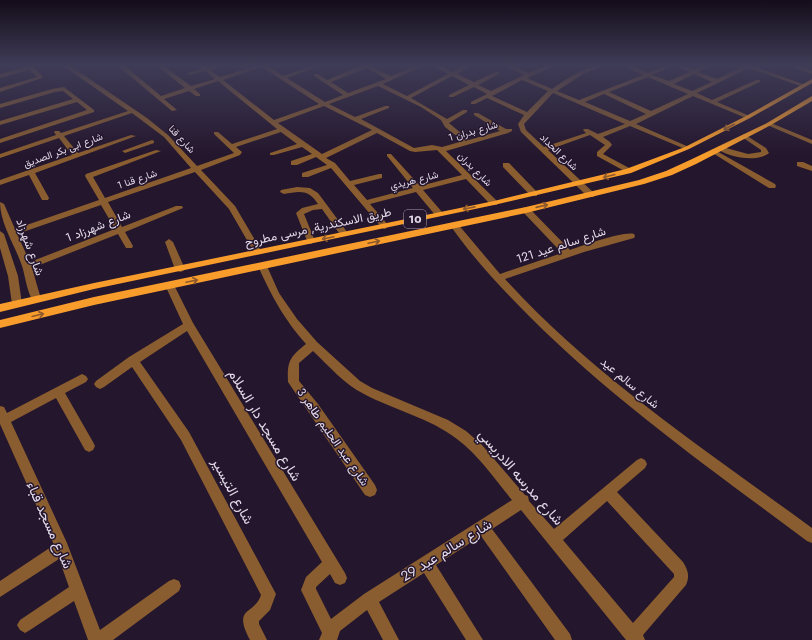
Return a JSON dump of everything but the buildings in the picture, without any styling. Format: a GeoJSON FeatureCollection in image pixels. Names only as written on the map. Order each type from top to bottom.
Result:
{"type":"FeatureCollection","features":[{"type":"Feature","properties":{"kind":"main road","name":"طريق الاسكندرية, مرسى مطروح"},"geometry":{"type":"LineString","coordinates":[[0,308],[36,299],[494,203],[628,170],[669,156],[687,148],[748,117],[787,95]]}},
{"type":"Feature","properties":{"kind":"main road","name":"10"},"geometry":{"type":"LineString","coordinates":[[0,324],[94,301],[526,210],[641,182],[669,173],[769,124],[812,98]]}},
{"type":"Feature","properties":{"kind":"street"},"geometry":{"type":"LineString","coordinates":[[0,106],[39,95]]}},
{"type":"Feature","properties":{"kind":"street"},"geometry":{"type":"LineString","coordinates":[[0,142],[91,112],[72,95]]}},
{"type":"Feature","properties":{"kind":"street","name":"شارع قنا"},"geometry":{"type":"LineString","coordinates":[[109,95],[166,136],[232,208],[258,252]]}},
{"type":"Feature","properties":{"kind":"street"},"geometry":{"type":"LineString","coordinates":[[156,95],[174,110]]}},
{"type":"Feature","properties":{"kind":"street"},"geometry":{"type":"LineString","coordinates":[[160,98],[169,95]]}},
{"type":"Feature","properties":{"kind":"street"},"geometry":{"type":"LineString","coordinates":[[238,95],[273,123],[320,155],[349,184],[385,226]]}},
{"type":"Feature","properties":{"kind":"street","name":"شارع بدران 1"},"geometry":{"type":"LineString","coordinates":[[310,95],[324,104],[356,119],[414,151],[435,146],[441,150],[508,131],[476,114]]}},
{"type":"Feature","properties":{"kind":"street"},"geometry":{"type":"LineString","coordinates":[[273,123],[347,95]]}},
{"type":"Feature","properties":{"kind":"street"},"geometry":{"type":"LineString","coordinates":[[401,95],[444,119],[447,126],[468,142]]}},
{"type":"Feature","properties":{"kind":"street"},"geometry":{"type":"LineString","coordinates":[[407,98],[413,95]]}},
{"type":"Feature","properties":{"kind":"street"},"geometry":{"type":"LineString","coordinates":[[473,103],[490,95],[525,118],[548,95]]}},
{"type":"Feature","properties":{"kind":"street"},"geometry":{"type":"LineString","coordinates":[[562,95],[687,148]]}},
{"type":"Feature","properties":{"kind":"street"},"geometry":{"type":"LineString","coordinates":[[580,102],[597,95]]}},
{"type":"Feature","properties":{"kind":"street"},"geometry":{"type":"LineString","coordinates":[[610,95],[651,114]]}},
{"type":"Feature","properties":{"kind":"street"},"geometry":{"type":"LineString","coordinates":[[542,150],[591,133],[630,124],[689,95]]}},
{"type":"Feature","properties":{"kind":"street"},"geometry":{"type":"LineString","coordinates":[[693,95],[748,117]]}},
{"type":"Feature","properties":{"kind":"street"},"geometry":{"type":"LineString","coordinates":[[712,102],[728,95]]}},
{"type":"Feature","properties":{"kind":"street"},"geometry":{"type":"LineString","coordinates":[[0,123],[78,100]]}},
{"type":"Feature","properties":{"kind":"street"},"geometry":{"type":"LineString","coordinates":[[356,119],[387,107]]}},
{"type":"Feature","properties":{"kind":"street"},"geometry":{"type":"LineString","coordinates":[[0,156],[133,111]]}},
{"type":"Feature","properties":{"kind":"street"},"geometry":{"type":"LineString","coordinates":[[446,123],[465,111]]}},
{"type":"Feature","properties":{"kind":"street","name":"شارع الحداد"},"geometry":{"type":"LineString","coordinates":[[525,118],[521,128],[523,131],[591,195]]}},
{"type":"Feature","properties":{"kind":"street"},"geometry":{"type":"LineString","coordinates":[[769,124],[812,142]]}},
{"type":"Feature","properties":{"kind":"street"},"geometry":{"type":"LineString","coordinates":[[55,129],[77,156]]}},
{"type":"Feature","properties":{"kind":"street"},"geometry":{"type":"LineString","coordinates":[[216,133],[232,146],[282,129]]}},
{"type":"Feature","properties":{"kind":"street"},"geometry":{"type":"LineString","coordinates":[[294,163],[320,155],[377,130]]}},
{"type":"Feature","properties":{"kind":"street"},"geometry":{"type":"LineString","coordinates":[[591,133],[609,145],[599,153],[599,155],[628,170]]}},
{"type":"Feature","properties":{"kind":"street","name":"شارع ابى بكر الصديق"},"geometry":{"type":"LineString","coordinates":[[0,183],[134,136]]}},
{"type":"Feature","properties":{"kind":"street"},"geometry":{"type":"LineString","coordinates":[[716,149],[752,157],[760,156],[765,153],[764,149],[744,136]]}},
{"type":"Feature","properties":{"kind":"street"},"geometry":{"type":"LineString","coordinates":[[117,142],[132,160]]}},
{"type":"Feature","properties":{"kind":"street"},"geometry":{"type":"LineString","coordinates":[[124,151],[152,142]]}},
{"type":"Feature","properties":{"kind":"street"},"geometry":{"type":"LineString","coordinates":[[272,154],[303,144]]}},
{"type":"Feature","properties":{"kind":"street","name":"شارع قنا 1"},"geometry":{"type":"LineString","coordinates":[[13,232],[235,156],[238,152],[232,146]]}},
{"type":"Feature","properties":{"kind":"street"},"geometry":{"type":"LineString","coordinates":[[716,149],[772,186]]}},
{"type":"Feature","properties":{"kind":"street","name":"شارع بدران"},"geometry":{"type":"LineString","coordinates":[[441,150],[494,203]]}},
{"type":"Feature","properties":{"kind":"street"},"geometry":{"type":"LineString","coordinates":[[129,246],[90,175],[158,152]]}},
{"type":"Feature","properties":{"kind":"street"},"geometry":{"type":"LineString","coordinates":[[389,155],[439,214]]}},
{"type":"Feature","properties":{"kind":"street"},"geometry":{"type":"LineString","coordinates":[[800,164],[811,167]]}},
{"type":"Feature","properties":{"kind":"street"},"geometry":{"type":"LineString","coordinates":[[506,165],[534,194]]}},
{"type":"Feature","properties":{"kind":"street"},"geometry":{"type":"LineString","coordinates":[[305,175],[332,166]]}},
{"type":"Feature","properties":{"kind":"street"},"geometry":{"type":"LineString","coordinates":[[31,172],[45,198]]}},
{"type":"Feature","properties":{"kind":"street"},"geometry":{"type":"LineString","coordinates":[[349,184],[379,176]]}},
{"type":"Feature","properties":{"kind":"street","name":"شارع هريدي"},"geometry":{"type":"LineString","coordinates":[[365,203],[468,176]]}},
{"type":"Feature","properties":{"kind":"street"},"geometry":{"type":"LineString","coordinates":[[284,192],[296,190],[312,191],[315,193],[344,234]]}},
{"type":"Feature","properties":{"kind":"street","name":"شارع شهرزاد"},"geometry":{"type":"LineString","coordinates":[[0,204],[27,266],[36,299]]}},
{"type":"Feature","properties":{"kind":"street"},"geometry":{"type":"LineString","coordinates":[[311,241],[300,213],[304,210],[323,206]]}},
{"type":"Feature","properties":{"kind":"street","name":"شارع شهرزاد 1"},"geometry":{"type":"LineString","coordinates":[[27,266],[179,208]]}},
{"type":"Feature","properties":{"kind":"street"},"geometry":{"type":"LineString","coordinates":[[526,210],[568,253]]}},
{"type":"Feature","properties":{"kind":"street","name":"شارع سالم عيد"},"geometry":{"type":"LineString","coordinates":[[454,225],[513,294],[608,383],[668,430],[812,536]]}},
{"type":"Feature","properties":{"kind":"street","name":"شارع شهرزاد"},"geometry":{"type":"LineString","coordinates":[[0,236],[4,263],[13,276],[17,304]]}},
{"type":"Feature","properties":{"kind":"street","name":"شارع سالم عيد 121"},"geometry":{"type":"LineString","coordinates":[[498,278],[540,265],[568,253],[603,242],[631,236]]}},
{"type":"Feature","properties":{"kind":"street"},"geometry":{"type":"LineString","coordinates":[[169,242],[180,269]]}},
{"type":"Feature","properties":{"kind":"street","name":"شارع مدرسه الادريسي"},"geometry":{"type":"LineString","coordinates":[[263,266],[284,311],[313,345],[356,384],[368,391],[444,424],[462,435],[478,449],[554,538],[635,637]]}},
{"type":"Feature","properties":{"kind":"street","name":"شارع مسجد دار السلام"},"geometry":{"type":"LineString","coordinates":[[170,285],[189,325],[340,578]]}},
{"type":"Feature","properties":{"kind":"street"},"geometry":{"type":"LineString","coordinates":[[100,384],[133,360],[189,325]]}},
{"type":"Feature","properties":{"kind":"street","name":"شارع عبد الحليم طاهر 3"},"geometry":{"type":"LineString","coordinates":[[313,345],[294,362],[294,382],[314,408],[370,490]]}},
{"type":"Feature","properties":{"kind":"street","name":"شارع التيسير"},"geometry":{"type":"LineString","coordinates":[[133,360],[185,436],[269,594],[268,602],[251,618],[252,626],[259,640]]}},
{"type":"Feature","properties":{"kind":"street"},"geometry":{"type":"LineString","coordinates":[[2,415],[82,379]]}},
{"type":"Feature","properties":{"kind":"street"},"geometry":{"type":"LineString","coordinates":[[58,391],[89,446]]}},
{"type":"Feature","properties":{"kind":"street","name":"شارع مسجد قباء"},"geometry":{"type":"LineString","coordinates":[[2,415],[62,548],[96,640]]}},
{"type":"Feature","properties":{"kind":"street"},"geometry":{"type":"LineString","coordinates":[[554,538],[641,464]]}},
{"type":"Feature","properties":{"kind":"street"},"geometry":{"type":"LineString","coordinates":[[608,492],[681,572],[681,580],[635,637]]}},
{"type":"Feature","properties":{"kind":"street","name":"شارع سالم عيد 29"},"geometry":{"type":"LineString","coordinates":[[329,637],[340,622],[369,599],[523,501]]}},
{"type":"Feature","properties":{"kind":"street"},"geometry":{"type":"LineString","coordinates":[[483,527],[564,640]]}},
{"type":"Feature","properties":{"kind":"street"},"geometry":{"type":"LineString","coordinates":[[0,590],[62,548]]}},
{"type":"Feature","properties":{"kind":"street"},"geometry":{"type":"LineString","coordinates":[[426,563],[475,640]]}},
{"type":"Feature","properties":{"kind":"street"},"geometry":{"type":"LineString","coordinates":[[329,637],[308,590],[308,585],[331,564]]}},
{"type":"Feature","properties":{"kind":"street"},"geometry":{"type":"LineString","coordinates":[[100,640],[174,586]]}},
{"type":"Feature","properties":{"kind":"street"},"geometry":{"type":"LineString","coordinates":[[25,625],[78,590]]}},
{"type":"Feature","properties":{"kind":"street"},"geometry":{"type":"LineString","coordinates":[[369,599],[391,640]]}}]}
